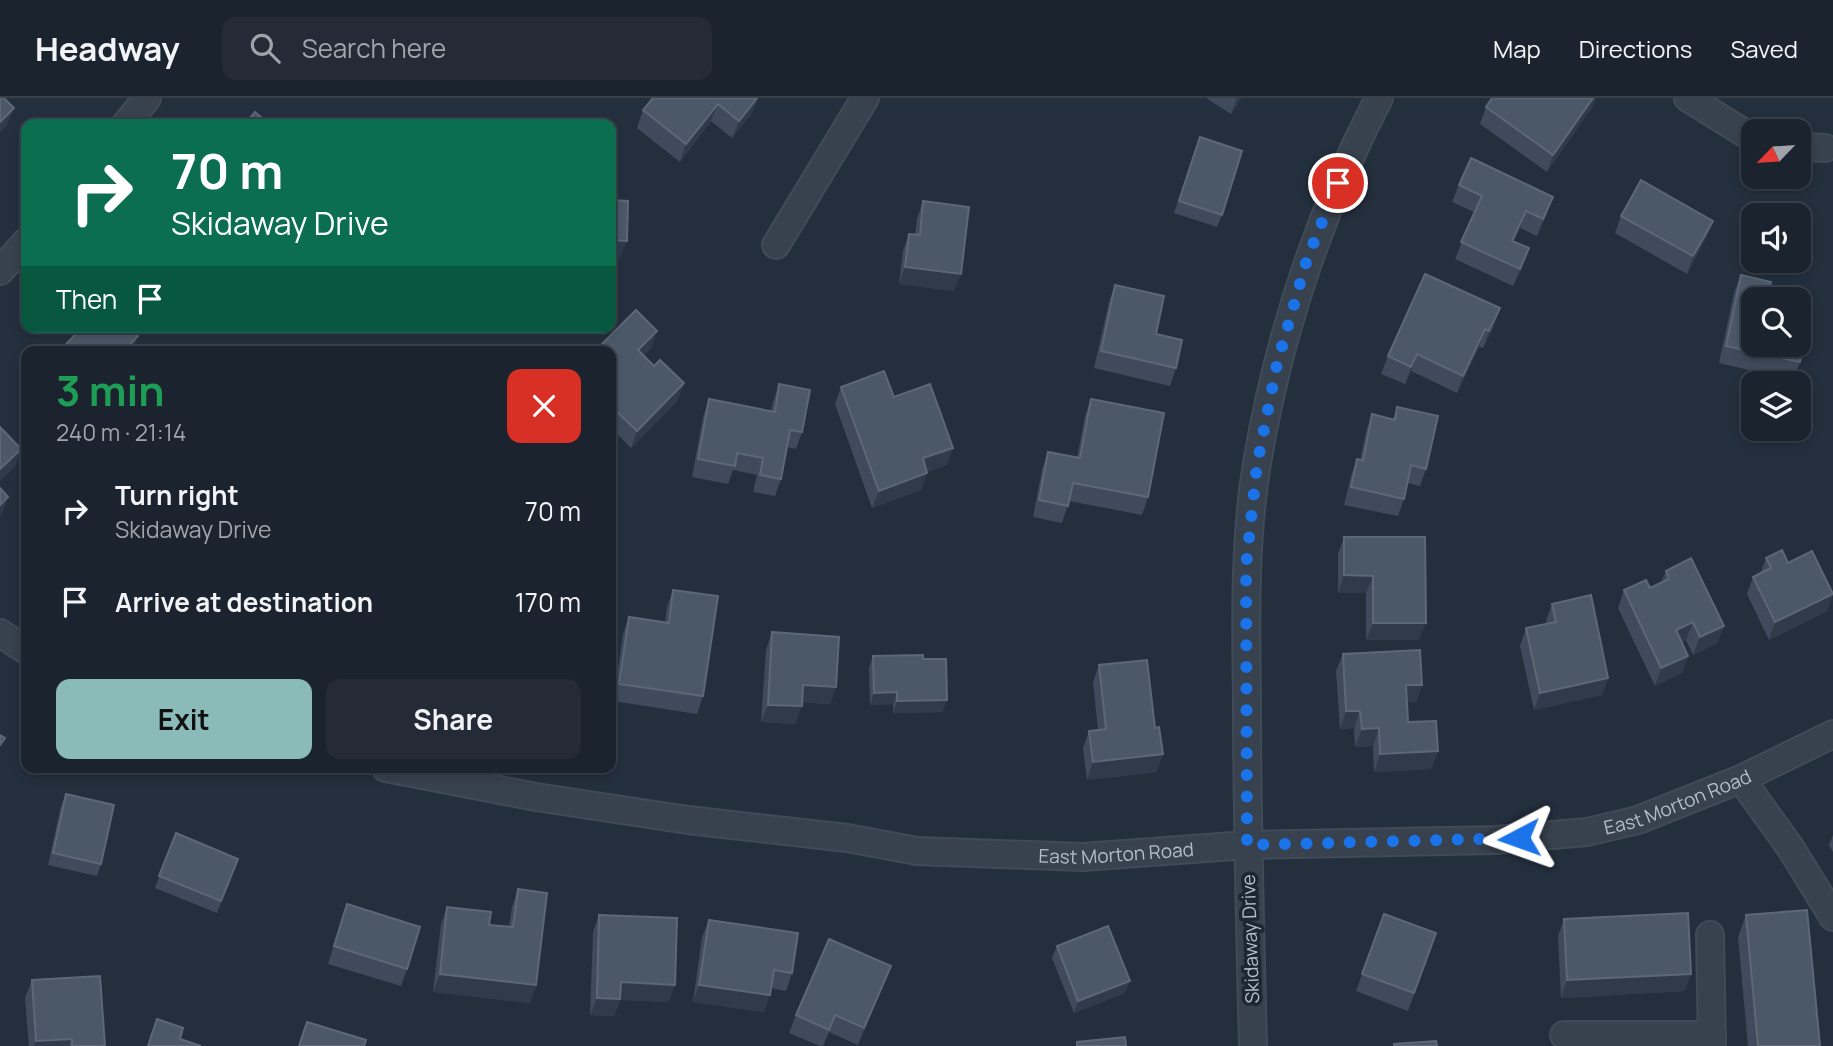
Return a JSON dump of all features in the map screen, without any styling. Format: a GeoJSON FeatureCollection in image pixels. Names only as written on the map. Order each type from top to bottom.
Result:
{"type":"FeatureCollection","features":[{"type":"Feature","properties":{"kind":"street"},"geometry":{"type":"LineString","coordinates":[[130,119],[148,98]]}},
{"type":"Feature","properties":{"kind":"street"},"geometry":{"type":"LineString","coordinates":[[776,245],[865,98]]}},
{"type":"Feature","properties":{"kind":"street","name":"Skidaway Drive"},"geometry":{"type":"LineString","coordinates":[[1253,1046],[1247,845],[1246,566],[1257,465],[1277,364],[1307,259],[1348,158],[1379,98]]}},
{"type":"Feature","properties":{"kind":"street"},"geometry":{"type":"LineString","coordinates":[[1688,98],[1741,131]]}},
{"type":"Feature","properties":{"kind":"street"},"geometry":{"type":"LineString","coordinates":[[0,271],[21,248]]}},
{"type":"Feature","properties":{"kind":"street"},"geometry":{"type":"LineString","coordinates":[[0,634],[21,647]]}},
{"type":"Feature","properties":{"kind":"street","name":"East Morton Road"},"geometry":{"type":"LineString","coordinates":[[412,773],[536,797],[688,820],[847,838],[917,850],[1083,857],[1247,845],[1496,840],[1587,832],[1638,820],[1741,779],[1833,734]]}},
{"type":"Feature","properties":{"kind":"street"},"geometry":{"type":"LineString","coordinates":[[1741,779],[1790,847],[1833,917]]}},
{"type":"Feature","properties":{"kind":"street"},"geometry":{"type":"LineString","coordinates":[[1563,1035],[1712,1041],[1710,934]]}},
{"type":"Feature","properties":{"kind":"building"},"geometry":{"type":"Polygon","coordinates":[[[0,98],[4,98],[14,108],[0,122],[0,98]]]}},
{"type":"Feature","properties":{"kind":"building"},"geometry":{"type":"Polygon","coordinates":[[[653,98],[757,98],[739,121],[718,104],[686,144],[643,110],[653,98]]]}},
{"type":"Feature","properties":{"kind":"building"},"geometry":{"type":"Polygon","coordinates":[[[1492,98],[1593,98],[1553,155],[1486,107],[1492,98]]]}},
{"type":"Feature","properties":{"kind":"building"},"geometry":{"type":"Polygon","coordinates":[[[255,112],[263,119],[249,119],[255,112]]]}},
{"type":"Feature","properties":{"kind":"building"},"geometry":{"type":"Polygon","coordinates":[[[1200,137],[1242,151],[1222,215],[1179,201],[1200,137]]]}},
{"type":"Feature","properties":{"kind":"building"},"geometry":{"type":"Polygon","coordinates":[[[1471,158],[1553,197],[1543,219],[1526,211],[1512,241],[1529,248],[1520,269],[1461,242],[1482,196],[1459,185],[1471,158]]]}},
{"type":"Feature","properties":{"kind":"building"},"geometry":{"type":"Polygon","coordinates":[[[1641,180],[1713,221],[1693,256],[1621,216],[1641,180]]]}},
{"type":"Feature","properties":{"kind":"building"},"geometry":{"type":"Polygon","coordinates":[[[616,200],[628,201],[627,241],[616,240],[616,200]]]}},
{"type":"Feature","properties":{"kind":"building"},"geometry":{"type":"Polygon","coordinates":[[[923,201],[969,207],[961,274],[905,267],[909,234],[920,235],[923,201]]]}},
{"type":"Feature","properties":{"kind":"building"},"geometry":{"type":"Polygon","coordinates":[[[1425,274],[1500,308],[1489,331],[1485,329],[1463,376],[1417,354],[1411,367],[1388,356],[1425,274]]]}},
{"type":"Feature","properties":{"kind":"building"},"geometry":{"type":"Polygon","coordinates":[[[1741,275],[1771,282],[1770,287],[1741,287],[1741,349],[1726,346],[1741,275]]]}},
{"type":"Feature","properties":{"kind":"building"},"geometry":{"type":"Polygon","coordinates":[[[1115,285],[1164,296],[1156,334],[1182,340],[1176,368],[1101,351],[1115,285]]]}},
{"type":"Feature","properties":{"kind":"building"},"geometry":{"type":"Polygon","coordinates":[[[636,310],[657,331],[638,350],[654,366],[660,360],[684,383],[637,431],[616,411],[616,346],[600,346],[616,333],[636,310]]]}},
{"type":"Feature","properties":{"kind":"building"},"geometry":{"type":"Polygon","coordinates":[[[76,333],[135,333],[138,336],[129,346],[65,346],[76,333]]]}},
{"type":"Feature","properties":{"kind":"building"},"geometry":{"type":"Polygon","coordinates":[[[1777,357],[1801,357],[1800,362],[1777,357]]]}},
{"type":"Feature","properties":{"kind":"building"},"geometry":{"type":"Polygon","coordinates":[[[884,371],[894,397],[930,384],[953,448],[923,458],[927,473],[879,491],[841,387],[884,371]]]}},
{"type":"Feature","properties":{"kind":"building"},"geometry":{"type":"Polygon","coordinates":[[[779,384],[810,390],[802,432],[790,430],[781,479],[760,475],[763,458],[737,453],[735,466],[698,459],[709,399],[775,412],[779,384]]]}},
{"type":"Feature","properties":{"kind":"building"},"geometry":{"type":"Polygon","coordinates":[[[1091,399],[1164,413],[1148,497],[1073,483],[1068,506],[1039,500],[1048,452],[1080,458],[1091,399]]]}},
{"type":"Feature","properties":{"kind":"building"},"geometry":{"type":"Polygon","coordinates":[[[1397,407],[1438,416],[1426,469],[1411,465],[1404,499],[1351,487],[1357,459],[1363,461],[1372,414],[1395,420],[1397,407]]]}},
{"type":"Feature","properties":{"kind":"building"},"geometry":{"type":"Polygon","coordinates":[[[0,427],[21,449],[0,469],[0,427]]]}},
{"type":"Feature","properties":{"kind":"building"},"geometry":{"type":"Polygon","coordinates":[[[0,488],[8,497],[0,505],[0,488]]]}},
{"type":"Feature","properties":{"kind":"building"},"geometry":{"type":"Polygon","coordinates":[[[1344,537],[1425,537],[1426,623],[1373,623],[1373,576],[1344,575],[1344,537]]]}},
{"type":"Feature","properties":{"kind":"building"},"geometry":{"type":"Polygon","coordinates":[[[1782,550],[1788,563],[1812,551],[1833,594],[1775,622],[1753,577],[1771,568],[1766,558],[1782,550]]]}},
{"type":"Feature","properties":{"kind":"building"},"geometry":{"type":"Polygon","coordinates":[[[1691,558],[1724,626],[1700,637],[1693,622],[1676,630],[1688,656],[1661,668],[1624,590],[1646,580],[1650,588],[1669,579],[1666,571],[1691,558]]]}},
{"type":"Feature","properties":{"kind":"building"},"geometry":{"type":"Polygon","coordinates":[[[673,590],[718,596],[703,696],[619,684],[629,617],[669,623],[673,590]]]}},
{"type":"Feature","properties":{"kind":"building"},"geometry":{"type":"Polygon","coordinates":[[[1591,595],[1608,678],[1540,693],[1526,628],[1556,622],[1552,604],[1591,595]]]}},
{"type":"Feature","properties":{"kind":"building"},"geometry":{"type":"Polygon","coordinates":[[[772,632],[839,637],[836,687],[803,685],[802,706],[768,705],[772,632]]]}},
{"type":"Feature","properties":{"kind":"building"},"geometry":{"type":"Polygon","coordinates":[[[1420,650],[1422,685],[1406,685],[1408,722],[1436,721],[1438,751],[1380,754],[1379,728],[1362,729],[1360,711],[1346,711],[1343,654],[1420,650]]]}},
{"type":"Feature","properties":{"kind":"building"},"geometry":{"type":"Polygon","coordinates":[[[923,655],[923,659],[946,659],[947,700],[897,701],[897,692],[874,693],[873,656],[923,655]]]}},
{"type":"Feature","properties":{"kind":"building"},"geometry":{"type":"Polygon","coordinates":[[[1147,660],[1155,728],[1159,727],[1163,754],[1093,762],[1089,731],[1106,729],[1099,665],[1147,660]]]}},
{"type":"Feature","properties":{"kind":"building"},"geometry":{"type":"Polygon","coordinates":[[[66,794],[114,805],[101,864],[53,853],[66,794]]]}},
{"type":"Feature","properties":{"kind":"building"},"geometry":{"type":"Polygon","coordinates":[[[176,833],[238,859],[221,901],[159,876],[176,833]]]}},
{"type":"Feature","properties":{"kind":"building"},"geometry":{"type":"Polygon","coordinates":[[[518,889],[547,893],[536,985],[440,974],[447,907],[491,912],[489,925],[513,927],[518,889]]]}},
{"type":"Feature","properties":{"kind":"building"},"geometry":{"type":"Polygon","coordinates":[[[347,904],[420,927],[407,969],[334,946],[347,904]]]}},
{"type":"Feature","properties":{"kind":"building"},"geometry":{"type":"Polygon","coordinates":[[[1807,910],[1820,1046],[1758,1046],[1746,915],[1807,910]]]}},
{"type":"Feature","properties":{"kind":"building"},"geometry":{"type":"Polygon","coordinates":[[[1688,913],[1691,974],[1567,980],[1564,919],[1688,913]]]}},
{"type":"Feature","properties":{"kind":"building"},"geometry":{"type":"Polygon","coordinates":[[[1384,914],[1436,933],[1414,993],[1362,974],[1384,914]]]}},
{"type":"Feature","properties":{"kind":"building"},"geometry":{"type":"Polygon","coordinates":[[[599,915],[677,918],[675,985],[621,982],[620,999],[597,998],[599,915]]]}},
{"type":"Feature","properties":{"kind":"building"},"geometry":{"type":"Polygon","coordinates":[[[709,920],[798,933],[792,973],[774,970],[770,995],[699,985],[709,920]]]}},
{"type":"Feature","properties":{"kind":"building"},"geometry":{"type":"Polygon","coordinates":[[[1108,926],[1130,981],[1078,1001],[1057,946],[1108,926]]]}},
{"type":"Feature","properties":{"kind":"building"},"geometry":{"type":"Polygon","coordinates":[[[829,939],[891,966],[864,1028],[835,1015],[829,1030],[796,1015],[829,939]]]}},
{"type":"Feature","properties":{"kind":"building"},"geometry":{"type":"Polygon","coordinates":[[[100,976],[105,1046],[72,1046],[72,1039],[36,1041],[32,980],[100,976]]]}},
{"type":"Feature","properties":{"kind":"building"},"geometry":{"type":"Polygon","coordinates":[[[157,1019],[183,1028],[180,1039],[201,1046],[148,1046],[157,1019]]]}},
{"type":"Feature","properties":{"kind":"building"},"geometry":{"type":"Polygon","coordinates":[[[307,1022],[366,1040],[364,1046],[299,1046],[307,1022]]]}},
{"type":"Feature","properties":{"kind":"building"},"geometry":{"type":"Polygon","coordinates":[[[1125,1037],[1126,1046],[1077,1046],[1077,1042],[1125,1037]]]}},
{"type":"Feature","properties":{"kind":"building"},"geometry":{"type":"Polygon","coordinates":[[[1436,1041],[1437,1046],[1394,1046],[1394,1044],[1436,1041]]]}},
{"type":"Feature","properties":{"kind":"route"},"geometry":{"type":"LineString","coordinates":[[1338,183],[1307,259],[1277,364],[1257,465],[1246,566],[1247,845],[1519,838]]}}]}
